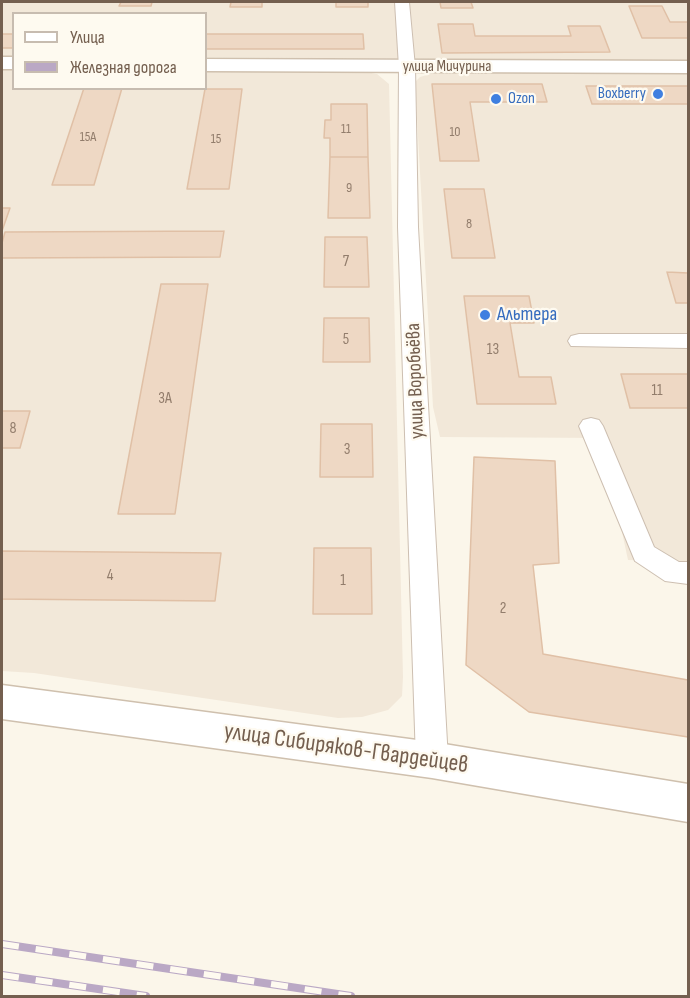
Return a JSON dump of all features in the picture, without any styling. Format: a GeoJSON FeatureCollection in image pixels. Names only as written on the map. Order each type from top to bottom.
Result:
{"type":"FeatureCollection","features":[{"type":"Feature","properties":{"kind":"street","name":"улица Воробьёва"},"geometry":{"type":"LineString","coordinates":[[402,2],[407,67],[408,227],[432,760]]}},
{"type":"Feature","properties":{"kind":"street","name":"улица Мичурина"},"geometry":{"type":"LineString","coordinates":[[207,65],[688,67]]}},
{"type":"Feature","properties":{"kind":"street"},"geometry":{"type":"LineString","coordinates":[[579,341],[688,341]]}},
{"type":"Feature","properties":{"kind":"street"},"geometry":{"type":"LineString","coordinates":[[591,426],[644,554],[675,573],[688,573]]}},
{"type":"Feature","properties":{"kind":"street","name":"улица Сибиряков-Гвардейцев"},"geometry":{"type":"LineString","coordinates":[[2,702],[432,760],[688,803]]}},
{"type":"Feature","properties":{"kind":"shaded area"},"geometry":{"type":"Polygon","coordinates":[[[2,2],[688,2],[688,61],[207,57],[207,12],[12,12],[12,57],[2,57],[2,2]]]}},
{"type":"Feature","properties":{"kind":"shaded area"},"geometry":{"type":"Polygon","coordinates":[[[2,69],[12,70],[12,90],[207,90],[207,71],[366,72],[377,74],[389,84],[402,696],[388,710],[362,717],[338,718],[34,673],[2,671],[2,69]]]}},
{"type":"Feature","properties":{"kind":"shaded area"},"geometry":{"type":"Polygon","coordinates":[[[437,72],[688,74],[688,562],[628,560],[602,438],[440,437],[433,407],[415,82],[420,77],[437,72]]]}},
{"type":"Feature","properties":{"kind":"building"},"geometry":{"type":"Polygon","coordinates":[[[121,2],[152,2],[151,6],[119,6],[121,2]]]}},
{"type":"Feature","properties":{"kind":"building"},"geometry":{"type":"Polygon","coordinates":[[[231,2],[262,2],[262,7],[230,7],[231,2]]]}},
{"type":"Feature","properties":{"kind":"building"},"geometry":{"type":"Polygon","coordinates":[[[336,2],[368,2],[368,7],[336,7],[336,2]]]}},
{"type":"Feature","properties":{"kind":"building"},"geometry":{"type":"Polygon","coordinates":[[[440,2],[471,2],[473,8],[441,8],[440,2]]]}},
{"type":"Feature","properties":{"kind":"building"},"geometry":{"type":"Polygon","coordinates":[[[629,6],[662,6],[670,22],[688,22],[688,38],[642,38],[629,6]]]}},
{"type":"Feature","properties":{"kind":"building"},"geometry":{"type":"Polygon","coordinates":[[[438,24],[473,24],[475,36],[571,36],[568,26],[600,26],[610,52],[442,53],[438,24]]]}},
{"type":"Feature","properties":{"kind":"building"},"geometry":{"type":"Polygon","coordinates":[[[2,34],[12,34],[12,48],[2,48],[2,34]]]}},
{"type":"Feature","properties":{"kind":"building"},"geometry":{"type":"Polygon","coordinates":[[[207,34],[363,34],[364,49],[207,49],[207,34]]]}},
{"type":"Feature","properties":{"kind":"building"},"geometry":{"type":"Polygon","coordinates":[[[432,84],[542,84],[547,102],[470,102],[479,161],[440,161],[432,84]]]}},
{"type":"Feature","properties":{"kind":"building"},"geometry":{"type":"Polygon","coordinates":[[[586,86],[688,86],[688,104],[592,104],[586,86]]]}},
{"type":"Feature","properties":{"kind":"building"},"geometry":{"type":"Polygon","coordinates":[[[242,89],[229,189],[187,189],[205,90],[242,89]]]}},
{"type":"Feature","properties":{"kind":"building"},"geometry":{"type":"Polygon","coordinates":[[[83,90],[121,90],[94,185],[52,185],[83,90]]]}},
{"type":"Feature","properties":{"kind":"building"},"geometry":{"type":"Polygon","coordinates":[[[331,104],[367,104],[368,157],[330,157],[330,138],[324,138],[325,120],[331,120],[331,104]]]}},
{"type":"Feature","properties":{"kind":"building"},"geometry":{"type":"Polygon","coordinates":[[[330,157],[368,157],[370,218],[328,218],[330,157]]]}},
{"type":"Feature","properties":{"kind":"building"},"geometry":{"type":"Polygon","coordinates":[[[444,189],[484,189],[495,258],[452,258],[444,189]]]}},
{"type":"Feature","properties":{"kind":"building"},"geometry":{"type":"Polygon","coordinates":[[[2,208],[10,208],[2,231],[2,208]]]}},
{"type":"Feature","properties":{"kind":"building"},"geometry":{"type":"Polygon","coordinates":[[[224,231],[220,257],[2,258],[5,232],[224,231]]]}},
{"type":"Feature","properties":{"kind":"building"},"geometry":{"type":"Polygon","coordinates":[[[325,237],[367,237],[369,287],[324,287],[325,237]]]}},
{"type":"Feature","properties":{"kind":"building"},"geometry":{"type":"Polygon","coordinates":[[[667,272],[688,273],[688,303],[676,303],[667,272]]]}},
{"type":"Feature","properties":{"kind":"building"},"geometry":{"type":"Polygon","coordinates":[[[161,284],[208,284],[175,514],[118,514],[161,284]]]}},
{"type":"Feature","properties":{"kind":"building"},"geometry":{"type":"Polygon","coordinates":[[[464,296],[529,296],[534,323],[510,323],[519,377],[551,377],[556,404],[477,404],[464,296]]]}},
{"type":"Feature","properties":{"kind":"building"},"geometry":{"type":"Polygon","coordinates":[[[324,318],[369,318],[370,362],[323,362],[324,318]]]}},
{"type":"Feature","properties":{"kind":"building"},"geometry":{"type":"Polygon","coordinates":[[[621,374],[688,374],[688,408],[630,408],[621,374]]]}},
{"type":"Feature","properties":{"kind":"building"},"geometry":{"type":"Polygon","coordinates":[[[2,411],[30,411],[20,448],[2,448],[2,411]]]}},
{"type":"Feature","properties":{"kind":"building"},"geometry":{"type":"Polygon","coordinates":[[[321,424],[372,424],[373,477],[320,477],[321,424]]]}},
{"type":"Feature","properties":{"kind":"building"},"geometry":{"type":"Polygon","coordinates":[[[474,457],[555,461],[559,563],[533,565],[543,654],[688,680],[688,737],[529,712],[466,665],[474,457]]]}},
{"type":"Feature","properties":{"kind":"building"},"geometry":{"type":"Polygon","coordinates":[[[314,548],[371,548],[372,614],[313,614],[314,548]]]}},
{"type":"Feature","properties":{"kind":"building"},"geometry":{"type":"Polygon","coordinates":[[[2,551],[221,553],[215,601],[2,599],[2,551]]]}},
{"type":"Feature","properties":{"kind":"railway"},"geometry":{"type":"LineString","coordinates":[[2,944],[351,996]]}},
{"type":"Feature","properties":{"kind":"railway"},"geometry":{"type":"LineString","coordinates":[[2,975],[146,996]]}},
{"type":"Feature","properties":{"kind":"place","name":"Boxberry"},"geometry":{"type":"Point","coordinates":[658,94]}},
{"type":"Feature","properties":{"kind":"place","name":"Ozon"},"geometry":{"type":"Point","coordinates":[496,99]}},
{"type":"Feature","properties":{"kind":"place","name":"Альтера"},"geometry":{"type":"Point","coordinates":[485,315]}}]}
